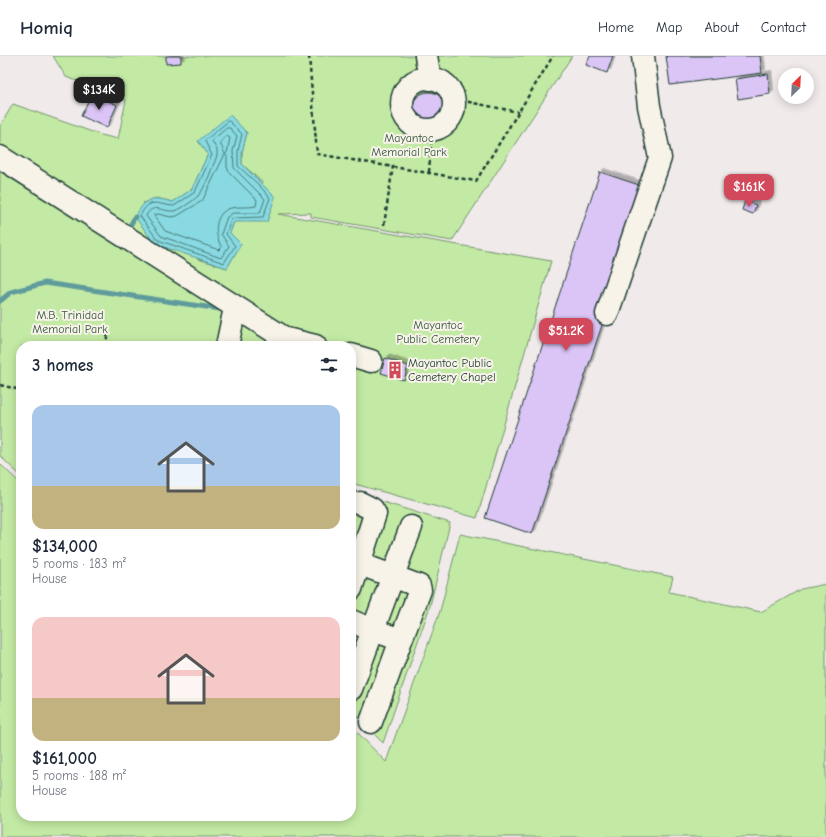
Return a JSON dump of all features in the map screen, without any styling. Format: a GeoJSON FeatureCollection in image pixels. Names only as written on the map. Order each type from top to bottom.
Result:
{"type":"FeatureCollection","features":[{"type":"Feature","properties":{"kind":"lane"},"geometry":{"type":"LineString","coordinates":[[426,56],[430,79]]}},
{"type":"Feature","properties":{"kind":"lane"},"geometry":{"type":"LineString","coordinates":[[607,314],[660,158],[649,106],[643,56]]}},
{"type":"Feature","properties":{"kind":"lane"},"geometry":{"type":"LineString","coordinates":[[422,79],[430,79],[438,80],[446,85],[454,99],[453,112],[447,123],[441,128],[423,130],[408,122],[402,106],[403,97],[414,83],[422,79]]}},
{"type":"Feature","properties":{"kind":"lane"},"geometry":{"type":"LineString","coordinates":[[0,157],[235,308],[286,339],[294,341]]}},
{"type":"Feature","properties":{"kind":"lane"},"geometry":{"type":"LineString","coordinates":[[228,341],[235,308]]}},
{"type":"Feature","properties":{"kind":"lane"},"geometry":{"type":"LineString","coordinates":[[356,572],[375,514],[372,509],[360,503]]}},
{"type":"Feature","properties":{"kind":"lane"},"geometry":{"type":"LineString","coordinates":[[356,676],[411,527]]}},
{"type":"Feature","properties":{"kind":"lane"},"geometry":{"type":"LineString","coordinates":[[356,578],[393,577],[419,586],[420,590],[371,722]]}},
{"type":"Feature","properties":{"kind":"lane"},"geometry":{"type":"LineString","coordinates":[[356,623],[401,640]]}},
{"type":"Feature","properties":{"kind":"path"},"geometry":{"type":"LineString","coordinates":[[309,56],[317,154],[476,181],[553,56]]}},
{"type":"Feature","properties":{"kind":"path"},"geometry":{"type":"LineString","coordinates":[[454,99],[518,112]]}},
{"type":"Feature","properties":{"kind":"path"},"geometry":{"type":"LineString","coordinates":[[429,172],[432,130]]}},
{"type":"Feature","properties":{"kind":"path"},"geometry":{"type":"LineString","coordinates":[[384,225],[393,166]]}},
{"type":"Feature","properties":{"kind":"path"},"geometry":{"type":"LineString","coordinates":[[106,341],[108,333]]}},
{"type":"Feature","properties":{"kind":"path"},"geometry":{"type":"LineString","coordinates":[[0,385],[16,389]]}},
{"type":"Feature","properties":{"kind":"green space"},"geometry":{"type":"Polygon","coordinates":[[[53,56],[572,56],[452,241],[311,217],[311,213],[278,214],[551,261],[477,518],[356,484],[356,341],[16,341],[16,471],[0,456],[0,126],[13,104],[101,135],[118,139],[126,100],[66,77],[53,56]],[[247,133],[198,141],[208,154],[192,189],[173,202],[156,198],[143,203],[198,259],[227,268],[241,244],[230,233],[234,222],[262,182],[242,164],[242,152],[247,133]]]}},
{"type":"Feature","properties":{"kind":"green space"},"geometry":{"type":"Polygon","coordinates":[[[0,464],[16,479],[16,821],[356,821],[356,731],[386,762],[440,611],[460,534],[673,577],[669,592],[761,612],[801,589],[826,584],[826,837],[0,837],[0,464]]]}},
{"type":"Feature","properties":{"kind":"green space"},"geometry":{"type":"Polygon","coordinates":[[[356,494],[450,523],[430,606],[383,743],[356,716],[356,494]]]}},
{"type":"Feature","properties":{"kind":"water"},"geometry":{"type":"Polygon","coordinates":[[[230,115],[247,133],[242,152],[242,164],[275,197],[267,222],[234,222],[230,233],[241,244],[227,268],[155,244],[135,217],[142,205],[150,200],[159,199],[173,202],[192,189],[208,154],[198,141],[230,115]]]}},
{"type":"Feature","properties":{"kind":"building"},"geometry":{"type":"Polygon","coordinates":[[[166,56],[181,56],[181,63],[166,64],[166,56]]]}},
{"type":"Feature","properties":{"kind":"building"},"geometry":{"type":"Polygon","coordinates":[[[590,56],[613,56],[607,73],[586,65],[590,56]]]}},
{"type":"Feature","properties":{"kind":"building"},"geometry":{"type":"Polygon","coordinates":[[[666,56],[760,56],[762,73],[670,85],[666,56]]]}},
{"type":"Feature","properties":{"kind":"building"},"geometry":{"type":"Polygon","coordinates":[[[768,74],[770,94],[738,99],[735,79],[768,74]]]}},
{"type":"Feature","properties":{"kind":"building"},"geometry":{"type":"Polygon","coordinates":[[[426,92],[432,92],[436,93],[443,99],[446,109],[445,116],[439,123],[432,126],[426,126],[422,125],[415,119],[412,112],[412,106],[413,102],[419,95],[426,92]]]}},
{"type":"Feature","properties":{"kind":"building"},"geometry":{"type":"Polygon","coordinates":[[[92,93],[117,105],[107,128],[81,116],[92,93]]]}},
{"type":"Feature","properties":{"kind":"building"},"geometry":{"type":"Polygon","coordinates":[[[600,172],[648,188],[532,534],[485,518],[600,172]]]}},
{"type":"Feature","properties":{"kind":"building"},"geometry":{"type":"Polygon","coordinates":[[[745,201],[756,205],[753,214],[742,210],[745,201]]]}},
{"type":"Feature","properties":{"kind":"building","name":"Mayantoc Public Cemetery Chapel"},"geometry":{"type":"Polygon","coordinates":[[[385,358],[408,366],[404,380],[381,373],[385,358]]]}},
{"type":"Feature","properties":{"kind":"waterway"},"geometry":{"type":"LineString","coordinates":[[128,229],[135,217]]}},
{"type":"Feature","properties":{"kind":"waterway"},"geometry":{"type":"LineString","coordinates":[[0,301],[11,292],[45,283],[220,309]]}},
{"type":"Feature","properties":{"kind":"place","name":"Mayantoc Public Cemetery Chapel"},"geometry":{"type":"Point","coordinates":[395,370]}},
{"type":"Feature","properties":{"kind":"park label","name":"Mayantoc Memorial Park"},"geometry":{"type":"Point","coordinates":[409,145]}},
{"type":"Feature","properties":{"kind":"park label","name":"M.B. Trinidad Memorial Park"},"geometry":{"type":"Point","coordinates":[70,322]}},
{"type":"Feature","properties":{"kind":"park label","name":"Mayantoc Public Cemetery"},"geometry":{"type":"Point","coordinates":[438,332]}}]}
